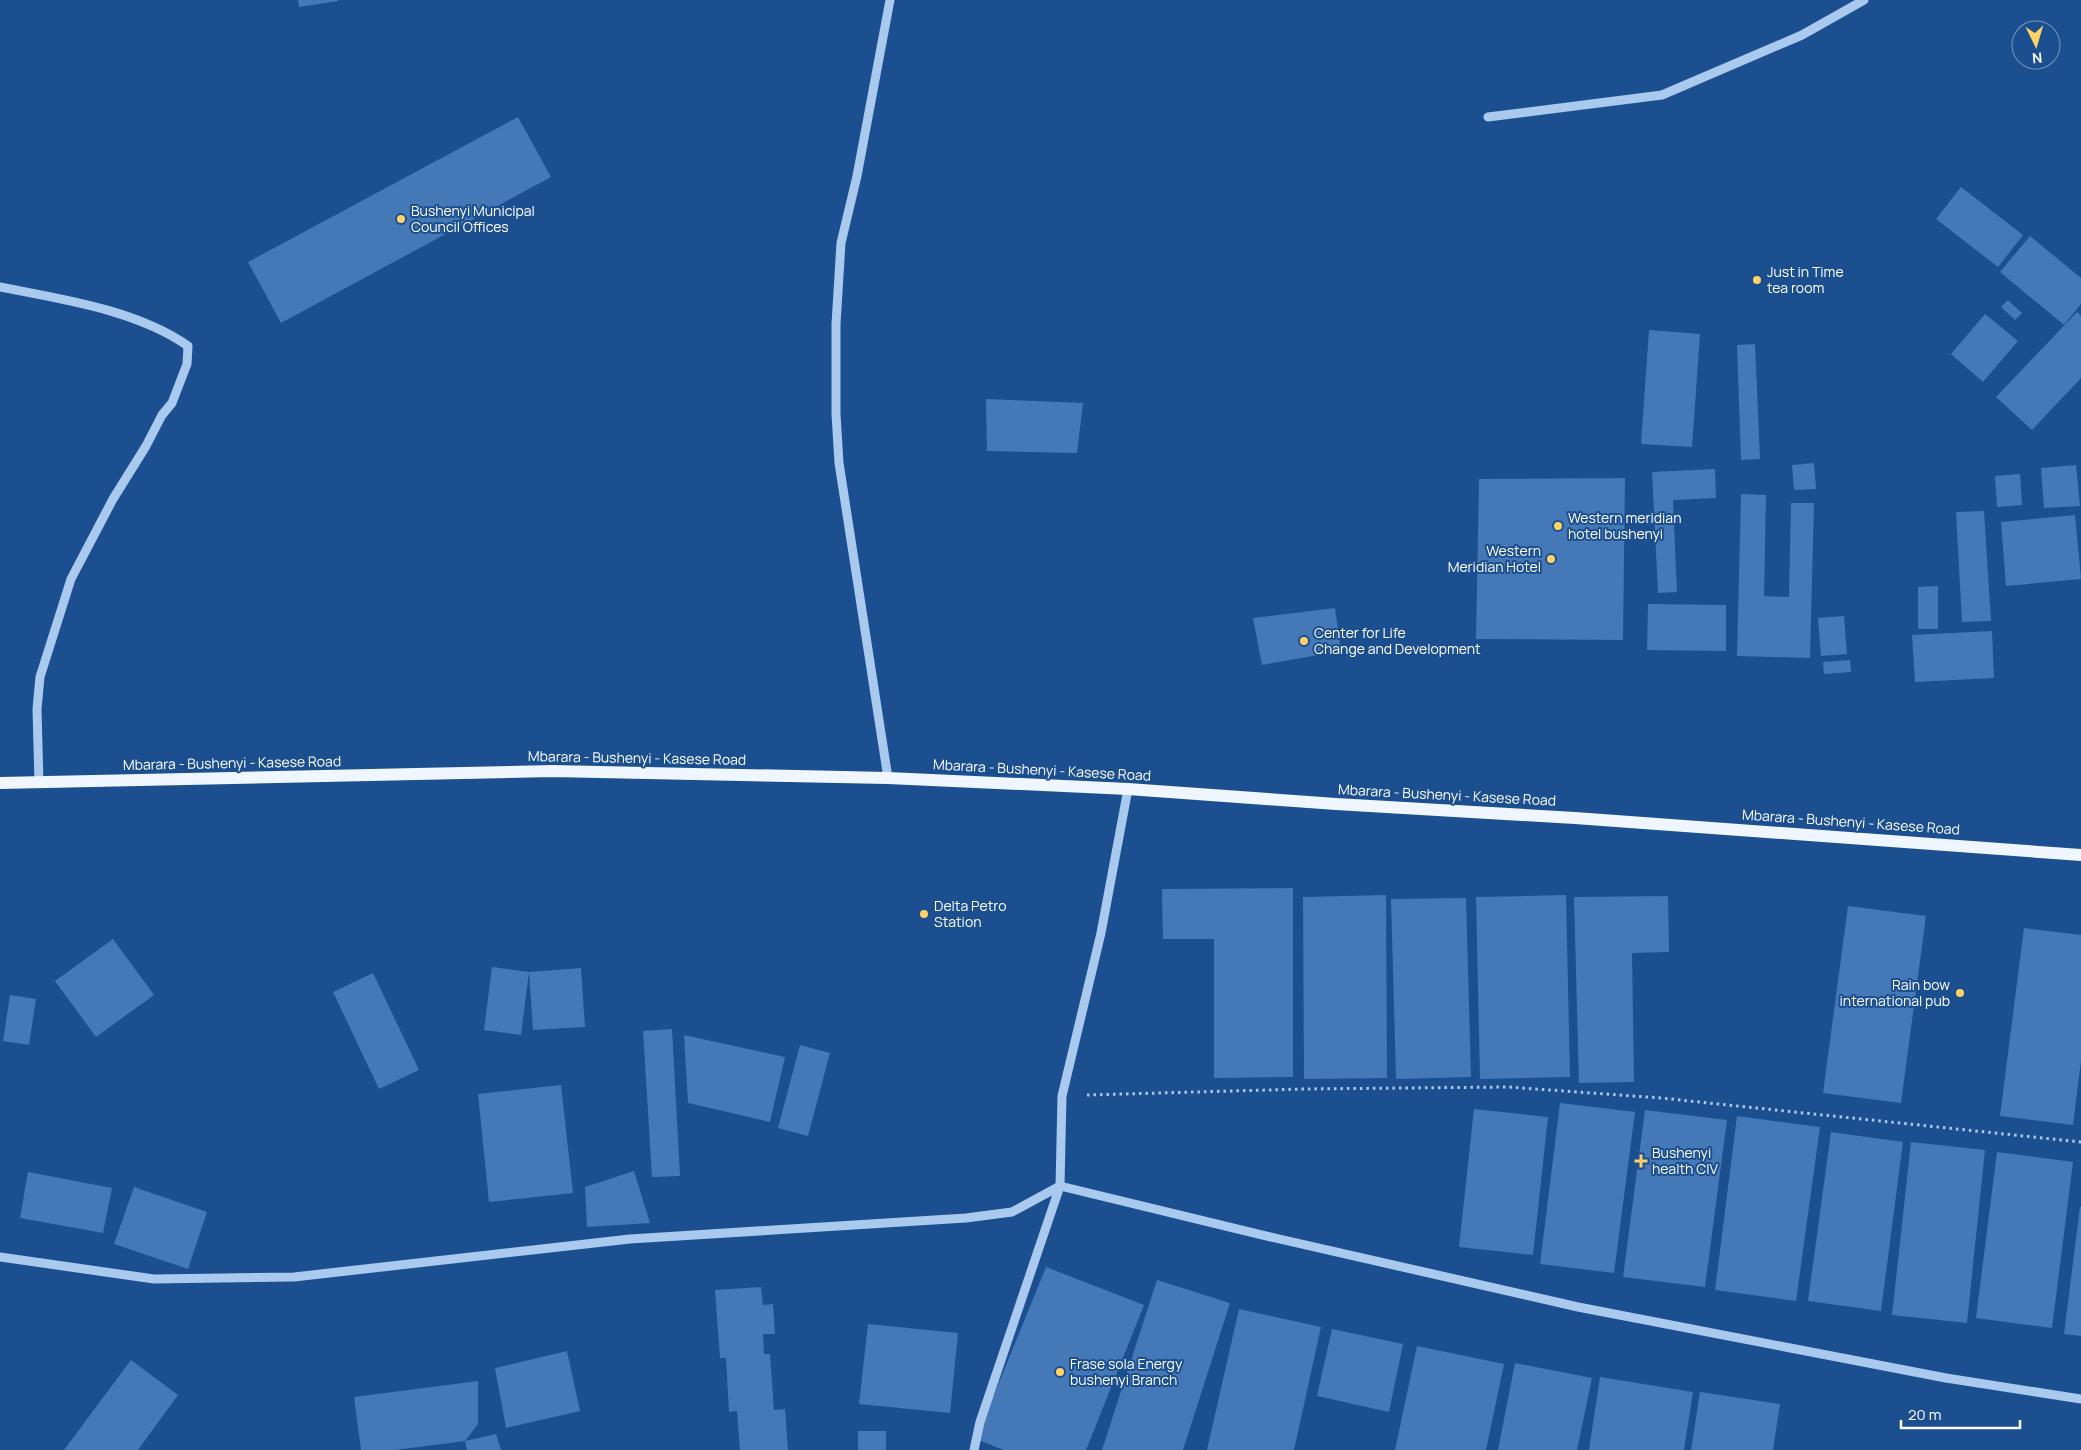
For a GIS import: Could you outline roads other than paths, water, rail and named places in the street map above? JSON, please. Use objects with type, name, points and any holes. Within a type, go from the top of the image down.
[{"type":"main road","name":"Mbarara - Bushenyi - Kasese Road","points":[[0,783],[552,771],[888,778],[1128,789],[1336,804],[1652,823],[2081,856]]},
{"type":"street","points":[[888,778],[840,463],[836,414],[836,324],[841,243],[857,176],[890,0]]},
{"type":"street","points":[[1488,117],[1662,95],[1802,35],[1864,0]]},
{"type":"street","points":[[0,287],[58,298],[137,319],[172,335],[188,346],[188,364],[172,403],[162,415],[146,446],[113,499],[71,579],[40,678],[37,709],[39,783]]},
{"type":"street","points":[[974,1450],[980,1422],[1060,1186],[1062,1096],[1100,934],[1128,789]]},
{"type":"street","points":[[0,1257],[154,1279],[294,1277],[630,1239],[966,1218],[1012,1212],[1060,1186],[1275,1238],[1578,1307],[1946,1378],[2081,1399]]},
{"type":"place","name":"Bushenyi Municipal Council Offices","points":[[401,219]]},
{"type":"place","name":"Just in Time tea room","points":[[1757,280]]},
{"type":"place","name":"Western meridian hotel bushenyi","points":[[1558,526]]},
{"type":"place","name":"Western Meridian Hotel","points":[[1551,559]]},
{"type":"place","name":"Center for Life Change and Development","points":[[1304,641]]},
{"type":"place","name":"Delta Petro Station","points":[[924,914]]},
{"type":"place","name":"Rain bow international pub","points":[[1960,993]]},
{"type":"place","name":"Bushenyi health CIV","points":[[1641,1161]]},
{"type":"place","name":"Frase sola Energy bushenyi Branch","points":[[1060,1372]]}]
